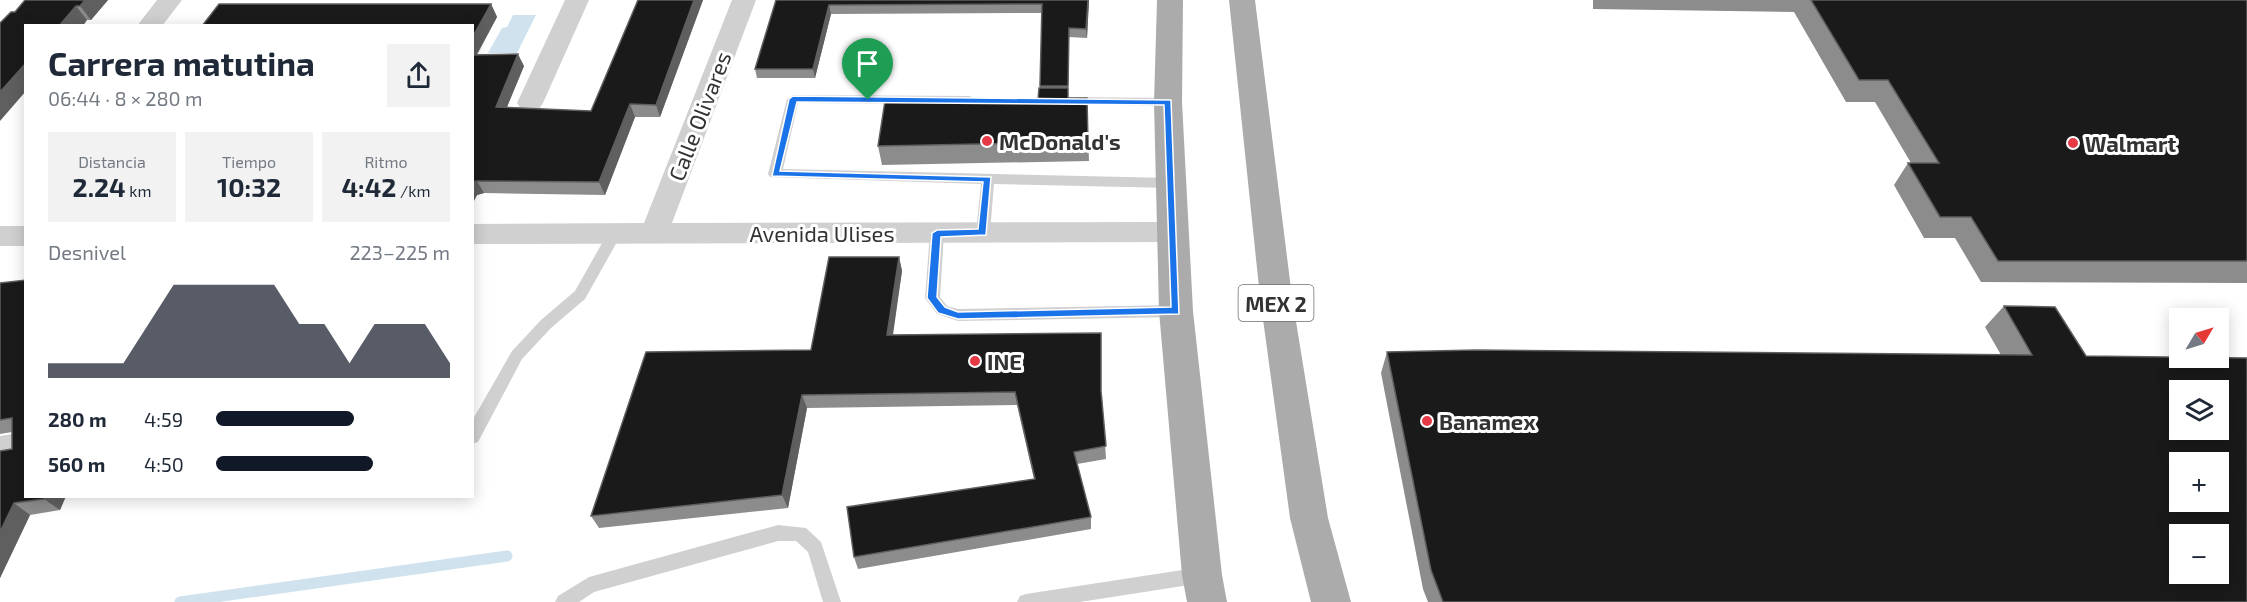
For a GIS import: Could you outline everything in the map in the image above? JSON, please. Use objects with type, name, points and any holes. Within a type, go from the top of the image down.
[{"type":"main road","points":[[1170,0],[1168,102],[1176,311],[1205,589]]},
{"type":"main road","name":"MEX 2","points":[[1242,0],[1275,297],[1309,518],[1331,602]]},
{"type":"street","points":[[152,24],[170,0]]},
{"type":"street","points":[[530,103],[577,0]]},
{"type":"street","name":"Calle Olivares","points":[[654,233],[744,0]]},
{"type":"street","name":"Avenida Ulises","points":[[474,234],[1172,232]]},
{"type":"street","points":[[0,236],[24,236]]},
{"type":"street","points":[[0,450],[24,446]]},
{"type":"lane","points":[[981,100],[793,99],[775,174],[1170,183]]},
{"type":"lane","points":[[1051,101],[1168,102]]},
{"type":"lane","points":[[982,232],[988,179]]},
{"type":"lane","points":[[474,434],[517,355],[546,324],[580,295],[615,233]]},
{"type":"lane","points":[[937,233],[932,298],[942,310],[958,315],[1176,311]]},
{"type":"lane","points":[[564,602],[589,585],[778,533],[800,533],[815,549],[832,602]]},
{"type":"lane","points":[[1026,602],[1205,589]]},
{"type":"water","points":[[513,15],[536,15],[517,53],[488,53],[502,28],[507,27]]},
{"type":"building","points":[[25,0],[85,0],[80,6],[76,6],[61,24],[24,24],[24,65],[0,92],[0,23],[11,12],[15,12]]},
{"type":"building","points":[[638,0],[694,0],[656,105],[630,104],[599,182],[474,182],[474,55],[518,54],[496,107],[591,111]]},
{"type":"building","points":[[776,0],[1088,0],[1086,29],[1069,28],[1068,86],[1040,86],[1042,4],[829,5],[813,69],[755,69]]},
{"type":"building","name":"Walmart","points":[[1811,0],[2247,0],[2247,261],[1998,261],[1971,217],[1940,217],[1908,163],[1939,163],[1888,80],[1859,80]]},
{"type":"building","points":[[219,4],[491,4],[474,34],[474,24],[204,24]]},
{"type":"building","points":[[1039,88],[1068,88],[1068,98],[1087,98],[1088,142],[878,146],[885,101],[1038,99]]},
{"type":"building","points":[[829,257],[899,257],[887,335],[1101,333],[1101,391],[1106,446],[1074,452],[1091,517],[854,557],[847,507],[1035,479],[1015,392],[802,395],[782,495],[591,516],[646,352],[811,350]]},
{"type":"building","points":[[24,280],[24,498],[44,498],[14,503],[0,532],[0,451],[12,449],[12,418],[0,420],[0,283]]},
{"type":"building","points":[[2004,306],[2055,307],[2086,356],[2169,357],[2169,368],[2229,368],[2229,358],[2247,358],[2247,602],[1443,602],[1431,570],[1387,352],[1476,350],[2032,355]]},
{"type":"waterway","points":[[180,602],[507,556]]},
{"type":"place","name":"McDonald's","points":[[987,141]]},
{"type":"place","name":"Walmart","points":[[2073,143]]},
{"type":"place","name":"INE","points":[[975,361]]},
{"type":"place","name":"Banamex","points":[[1427,421]]},
{"type":"route","points":[[793,99],[868,100],[1168,102],[1176,311],[958,315],[942,310],[932,298],[937,233],[982,232],[988,179],[775,174],[793,99]]}]
